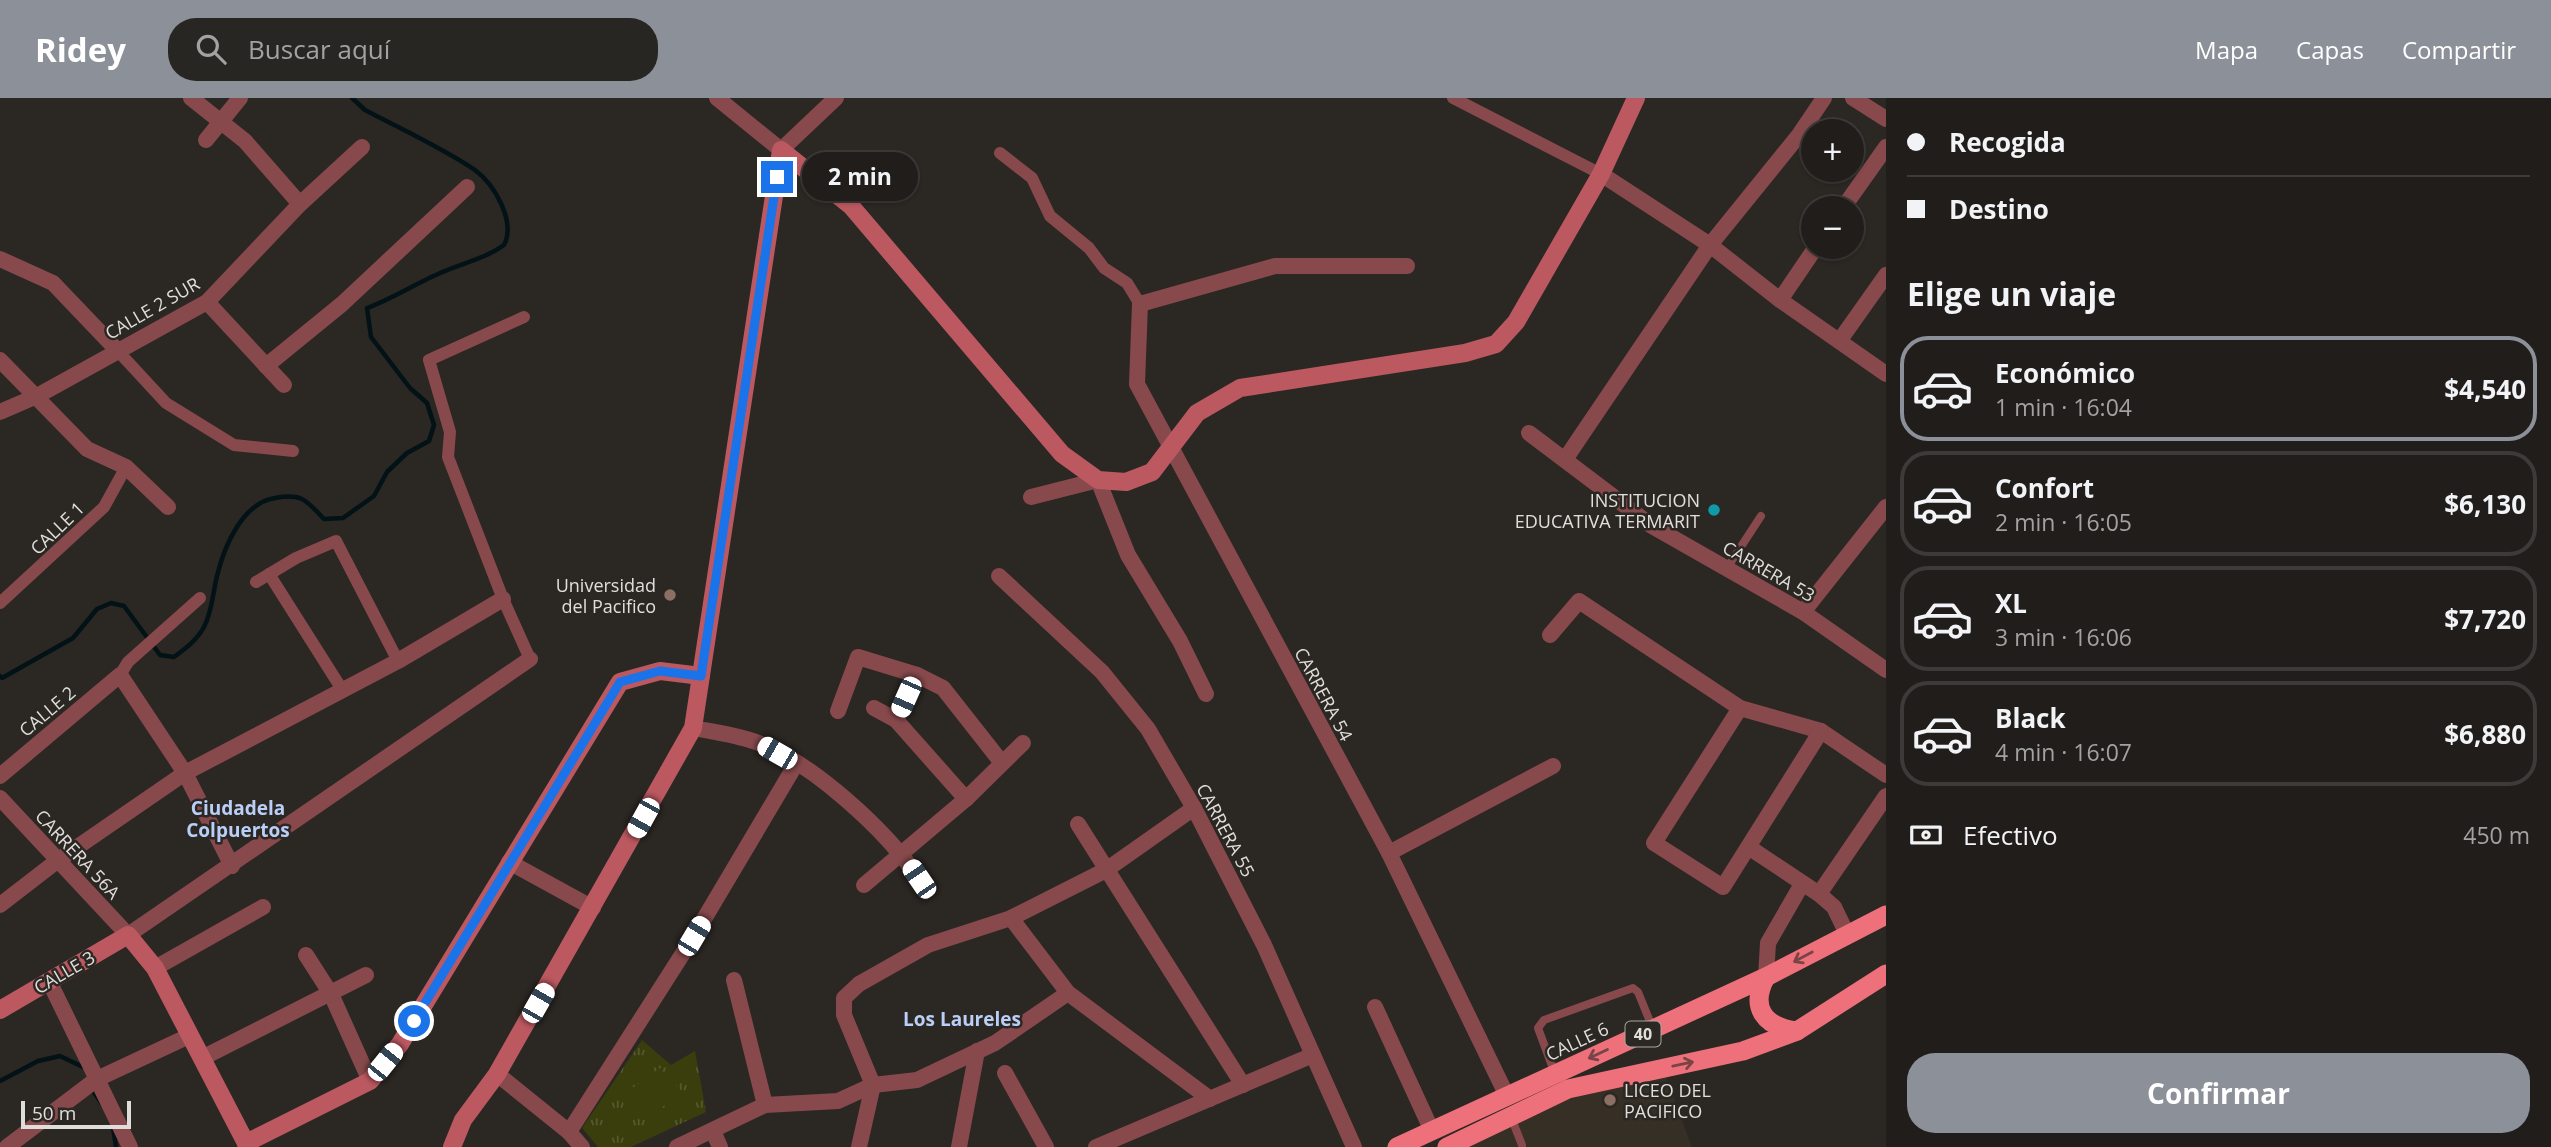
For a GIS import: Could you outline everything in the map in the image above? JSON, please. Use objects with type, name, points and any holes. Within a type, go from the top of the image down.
[{"type":"highway","name":"CALLE 6","points":[[1397,1147],[1766,977],[1886,915]]},
{"type":"highway","name":"40","points":[[1447,1147],[1568,1089],[1743,1051],[1797,1031],[1886,974]]},
{"type":"highway","points":[[1766,977],[1758,994],[1761,1011],[1775,1025],[1797,1031]]},
{"type":"main road","points":[[781,150],[851,206],[1062,454],[1098,480],[1126,482],[1152,472],[1197,413],[1240,387],[1465,353],[1496,344],[1516,322],[1601,174],[1636,98]]},
{"type":"main road","points":[[450,1146],[463,1119],[497,1074],[693,728],[781,150]]},
{"type":"main road","points":[[128,935],[155,968],[247,1145],[370,1081],[400,1044],[620,682],[660,671],[701,676]]},
{"type":"main road","name":"CALLE 3","points":[[0,1010],[128,935]]},
{"type":"street","points":[[191,98],[245,141],[300,204]]},
{"type":"street","points":[[206,140],[240,98]]},
{"type":"street","points":[[717,98],[781,150],[836,98]]},
{"type":"street","points":[[1453,98],[1601,174],[1710,245],[1780,300],[1886,374]]},
{"type":"street","points":[[1566,458],[1710,245],[1799,135],[1824,98]]},
{"type":"street","points":[[1853,98],[1886,119]]},
{"type":"street","points":[[1851,196],[1886,146]]},
{"type":"street","name":"CALLE 2 SUR","points":[[0,412],[37,396],[207,302],[300,204],[362,147]]},
{"type":"street","points":[[1000,153],[1032,178],[1050,216],[1089,248],[1104,268],[1127,283],[1140,304],[1275,266],[1406,266]]},
{"type":"street","points":[[266,366],[342,304],[467,187]]},
{"type":"street","points":[[0,258],[53,283],[166,402],[234,445],[293,451]]},
{"type":"street","points":[[1780,300],[1808,259]]},
{"type":"street","points":[[1840,340],[1886,275]]},
{"type":"street","points":[[207,302],[284,385]]},
{"type":"street","name":"CARRERA 54","points":[[1140,304],[1137,384],[1389,853],[1507,1097]]},
{"type":"street","points":[[128,935],[530,659],[503,599],[448,457],[450,432],[429,360],[524,317]]},
{"type":"street","points":[[0,360],[87,449],[126,467],[169,507]]},
{"type":"street","name":"CARRERA 53","points":[[1529,432],[1652,526],[1803,612],[1886,670]]},
{"type":"street","name":"CALLE 1","points":[[0,603],[104,507],[126,467]]},
{"type":"street","points":[[1031,497],[1098,480],[1128,555],[1180,641],[1206,694]]},
{"type":"street","points":[[1803,612],[1886,507]]},
{"type":"street","points":[[256,582],[336,541],[398,661]]},
{"type":"street","points":[[269,573],[342,691]]},
{"type":"street","name":"CARRERA 55","points":[[999,576],[1102,672],[1147,729],[1194,808],[1264,945],[1354,1147]]},
{"type":"street","points":[[200,598],[158,638],[139,652],[120,675],[185,773],[232,866]]},
{"type":"street","points":[[0,905],[185,773],[398,661],[503,599]]},
{"type":"street","points":[[1550,635],[1579,601],[1740,708],[1821,730],[1886,775]]},
{"type":"street","points":[[838,711],[858,657],[917,675],[943,688],[1002,763]]},
{"type":"street","name":"CALLE 2","points":[[0,776],[120,675]]},
{"type":"street","points":[[896,720],[917,675]]},
{"type":"street","points":[[874,708],[896,720],[966,799]]},
{"type":"street","points":[[1740,708],[1654,843],[1723,887],[1750,848],[1821,730]]},
{"type":"street","points":[[693,728],[757,742],[796,764],[878,827],[902,853],[919,879]]},
{"type":"street","points":[[864,885],[966,799],[1023,743]]},
{"type":"street","points":[[569,1132],[694,936],[796,764]]},
{"type":"street","points":[[1389,853],[1553,766]]},
{"type":"street","points":[[1819,894],[1886,796]]},
{"type":"street","name":"CARRERA 56A","points":[[0,798],[128,935]]},
{"type":"street","points":[[859,1147],[873,1085],[844,1015],[844,998],[859,984],[928,945],[1011,918],[1106,870],[1194,808]]},
{"type":"street","points":[[1078,824],[1243,1085]]},
{"type":"street","points":[[1750,848],[1834,907],[1847,934]]},
{"type":"street","points":[[509,862],[593,908]]},
{"type":"street","points":[[1766,977],[1768,943],[1802,884]]},
{"type":"street","points":[[155,968],[263,907]]},
{"type":"street","points":[[1011,918],[1068,993],[1210,1099]]},
{"type":"street","points":[[306,955],[331,994],[370,1081]]},
{"type":"street","points":[[202,1058],[366,975]]},
{"type":"street","points":[[734,980],[765,1105]]},
{"type":"street","points":[[49,981],[130,1147]]},
{"type":"street","points":[[677,1147],[765,1105],[838,1101],[873,1085],[917,1080],[995,1043],[1068,993]]},
{"type":"street","points":[[1375,1007],[1432,1131]]},
{"type":"street","points":[[7,1147],[97,1079],[189,1036]]},
{"type":"street","points":[[959,1147],[977,1051]]},
{"type":"street","points":[[1096,1147],[1313,1055]]},
{"type":"street","points":[[1004,1073],[1046,1147]]},
{"type":"street","points":[[497,1074],[569,1132],[582,1147]]},
{"type":"street","points":[[713,1131],[720,1147]]},
{"type":"lane","points":[[1727,568],[1761,516]]},
{"type":"lane","points":[[1555,1074],[1538,1028],[1544,1020],[1633,988],[1653,1029]]},
{"type":"lane","points":[[1510,1117],[1522,1144]]},
{"type":"shaded area","name":"LICEO DEL PACIFICO","points":[[1663,1069],[1692,1147],[1447,1147],[1568,1089]]},
{"type":"green space","points":[[642,1040],[671,1065],[695,1051],[706,1112],[631,1147],[598,1147],[582,1128]]},
{"type":"green space","points":[[660,1068],[684,1094],[640,1120],[619,1098]]},
{"type":"waterway","points":[[0,676],[2,678],[73,638],[97,609],[111,603],[124,606],[160,655],[174,657],[194,640],[204,627],[224,552],[236,528],[253,508],[275,498],[298,497],[324,519],[343,518],[374,496],[387,472],[407,453],[429,441],[434,425],[427,403],[410,388],[371,337],[367,308],[504,245],[507,236],[505,215],[496,194],[475,170],[365,110],[352,98]]},
{"type":"waterway","points":[[0,1081],[38,1061],[60,1056],[83,1067]]},
{"type":"waterway","points":[[91,1088],[102,1104]]},
{"type":"waterway","points":[[113,1127],[116,1147]]},
{"type":"place","name":"INSTITUCION EDUCATIVA TERMARIT","points":[[1714,510]]},
{"type":"place","name":"Universidad del Pacifico","points":[[670,595]]},
{"type":"place","name":"LICEO DEL PACIFICO","points":[[1610,1100]]},
{"type":"district","name":"Ciudadela Colpuertos","points":[[238,819]]},
{"type":"district","name":"Los Laureles","points":[[962,1019]]},
{"type":"route","points":[[414,1021],[620,682],[660,671],[701,676],[777,177]]}]
